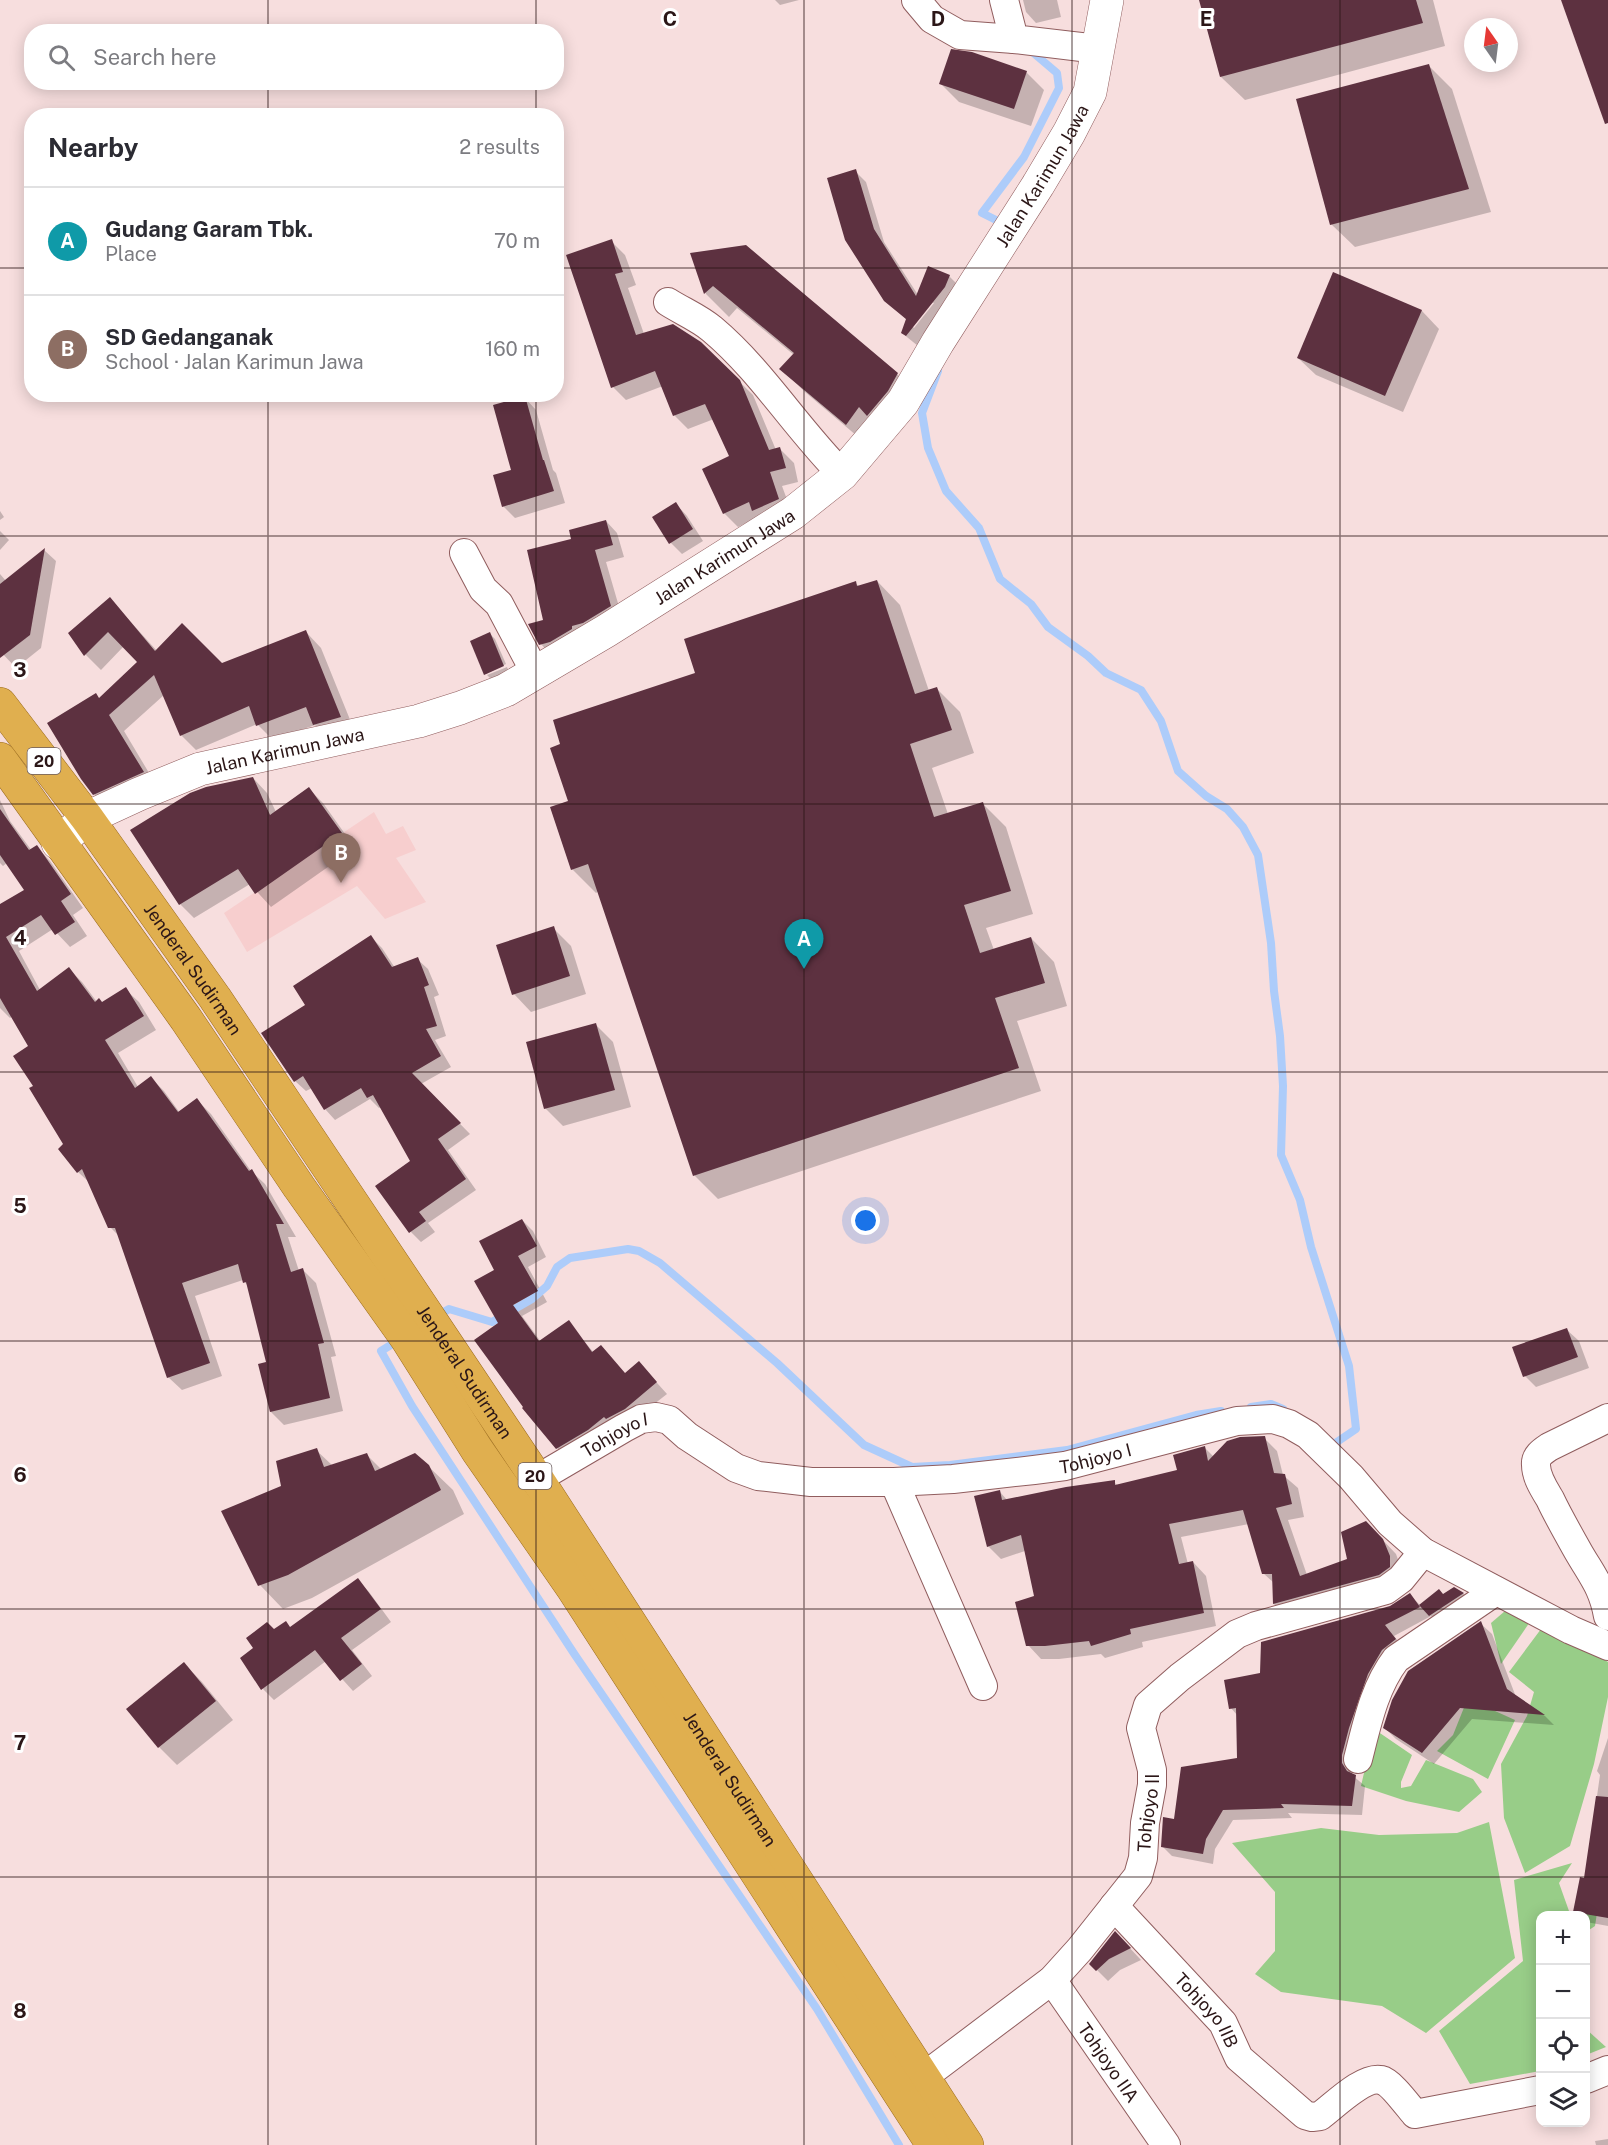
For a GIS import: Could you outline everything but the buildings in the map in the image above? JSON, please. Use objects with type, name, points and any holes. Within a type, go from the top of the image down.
[{"type":"highway","name":"Jenderal Sudirman","points":[[0,704],[87,818],[215,998],[537,1479],[787,1893],[933,2145]]},
{"type":"highway","name":"Jenderal Sudirman","points":[[0,759],[186,1019],[299,1187],[407,1339],[477,1450],[572,1587],[787,1893],[922,2078],[967,2145]]},
{"type":"highway","points":[[477,1450],[505,1432]]},
{"type":"street","points":[[916,0],[932,19],[960,35],[1098,49]]},
{"type":"street","points":[[1004,0],[1014,39]]},
{"type":"street","name":"Jalan Karimun Jawa","points":[[58,843],[87,818],[200,769],[419,721],[506,690],[606,632],[784,519],[842,474],[903,402],[1069,133],[1090,92],[1107,0]]},
{"type":"street","points":[[668,302],[711,328],[762,380],[828,461],[842,474]]},
{"type":"street","points":[[464,553],[483,589],[499,604],[536,672]]},
{"type":"street","name":"Tohjoyo I","points":[[537,1479],[640,1419],[656,1417],[669,1420],[687,1436],[736,1467],[758,1476],[812,1482],[894,1482],[998,1475],[1065,1466],[1237,1421],[1273,1419],[1289,1424],[1308,1435],[1351,1477],[1390,1523],[1423,1552],[1571,1630],[1608,1646]]},
{"type":"street","points":[[1608,1418],[1542,1452],[1536,1459],[1538,1477],[1566,1530],[1597,1580],[1608,1616]]},
{"type":"street","points":[[894,1482],[983,1686]]},
{"type":"street","name":"Tohjoyo II","points":[[922,2078],[1052,1980],[1138,1876],[1143,1858],[1145,1823],[1152,1785],[1152,1770],[1141,1728],[1148,1705],[1180,1677],[1237,1634],[1256,1626],[1386,1590],[1401,1579],[1423,1552]]},
{"type":"street","points":[[1358,1759],[1374,1700],[1388,1670],[1396,1659],[1496,1591]]},
{"type":"street","name":"Tohjoyo IIB","points":[[1114,1906],[1223,2023],[1239,2058],[1305,2115],[1320,2116],[1361,2084],[1381,2080],[1388,2084],[1415,2114],[1536,2091]]},
{"type":"street","name":"Tohjoyo IIA","points":[[1052,1980],[1166,2145]]},
{"type":"street","points":[[1590,2077],[1608,2070]]},
{"type":"shaded area","points":[[374,812],[386,834],[403,826],[416,850],[396,858],[426,902],[385,919],[357,886],[247,952],[224,913]]},
{"type":"green space","points":[[1512,1605],[1532,1619],[1501,1664],[1491,1623]]},
{"type":"green space","points":[[1544,1625],[1608,1662],[1608,1697],[1594,1764],[1570,1846],[1525,1873],[1504,1818],[1501,1764],[1527,1716],[1534,1692],[1509,1672]]},
{"type":"green space","points":[[1473,1701],[1515,1720],[1488,1779],[1437,1751],[1453,1735],[1465,1705]]},
{"type":"green space","points":[[1374,1729],[1412,1755],[1401,1782],[1401,1788],[1411,1786],[1426,1760],[1473,1779],[1482,1792],[1459,1812],[1406,1801],[1361,1786]]},
{"type":"green space","points":[[1489,1822],[1515,1958],[1426,2033],[1382,2006],[1281,1992],[1255,1974],[1275,1951],[1275,1892],[1232,1843],[1321,1828],[1379,1835],[1457,1833]]},
{"type":"green space","points":[[1572,1863],[1559,1883],[1569,1911],[1536,1911],[1536,2072],[1470,2084],[1439,2031],[1523,1961],[1514,1880]]},
{"type":"green space","points":[[1590,1912],[1597,1913],[1595,1926],[1590,1929]]},
{"type":"green space","points":[[1590,2033],[1606,2047],[1590,2053]]},
{"type":"waterway","points":[[1004,224],[982,213],[1024,157],[1059,88],[1057,73],[1030,50]]},
{"type":"waterway","points":[[938,371],[922,413],[928,448],[946,491],[979,528],[1000,579],[1031,604],[1048,627],[1088,656],[1106,673],[1141,690],[1161,721],[1178,771],[1206,796],[1227,809],[1243,827],[1258,855],[1271,943],[1280,1036],[1283,1086],[1281,1155],[1300,1200],[1311,1247],[1349,1366],[1356,1429],[1334,1444],[1327,1439]]},
{"type":"waterway","points":[[437,1316],[449,1309],[492,1322],[532,1299],[547,1286],[557,1267],[570,1258],[628,1249],[639,1251],[660,1263],[777,1363],[864,1445],[912,1467],[950,1465],[1067,1450],[1196,1415],[1221,1411]]},
{"type":"waterway","points":[[399,1340],[381,1351],[412,1406],[575,1655],[817,2009],[899,2145]]},
{"type":"waterway","points":[[1251,1407],[1271,1404],[1283,1409]]},
{"type":"place","name":"SD Gedanganak","points":[[341,883]]},
{"type":"place","name":"Gudang Garam Tbk.","points":[[804,969]]}]
